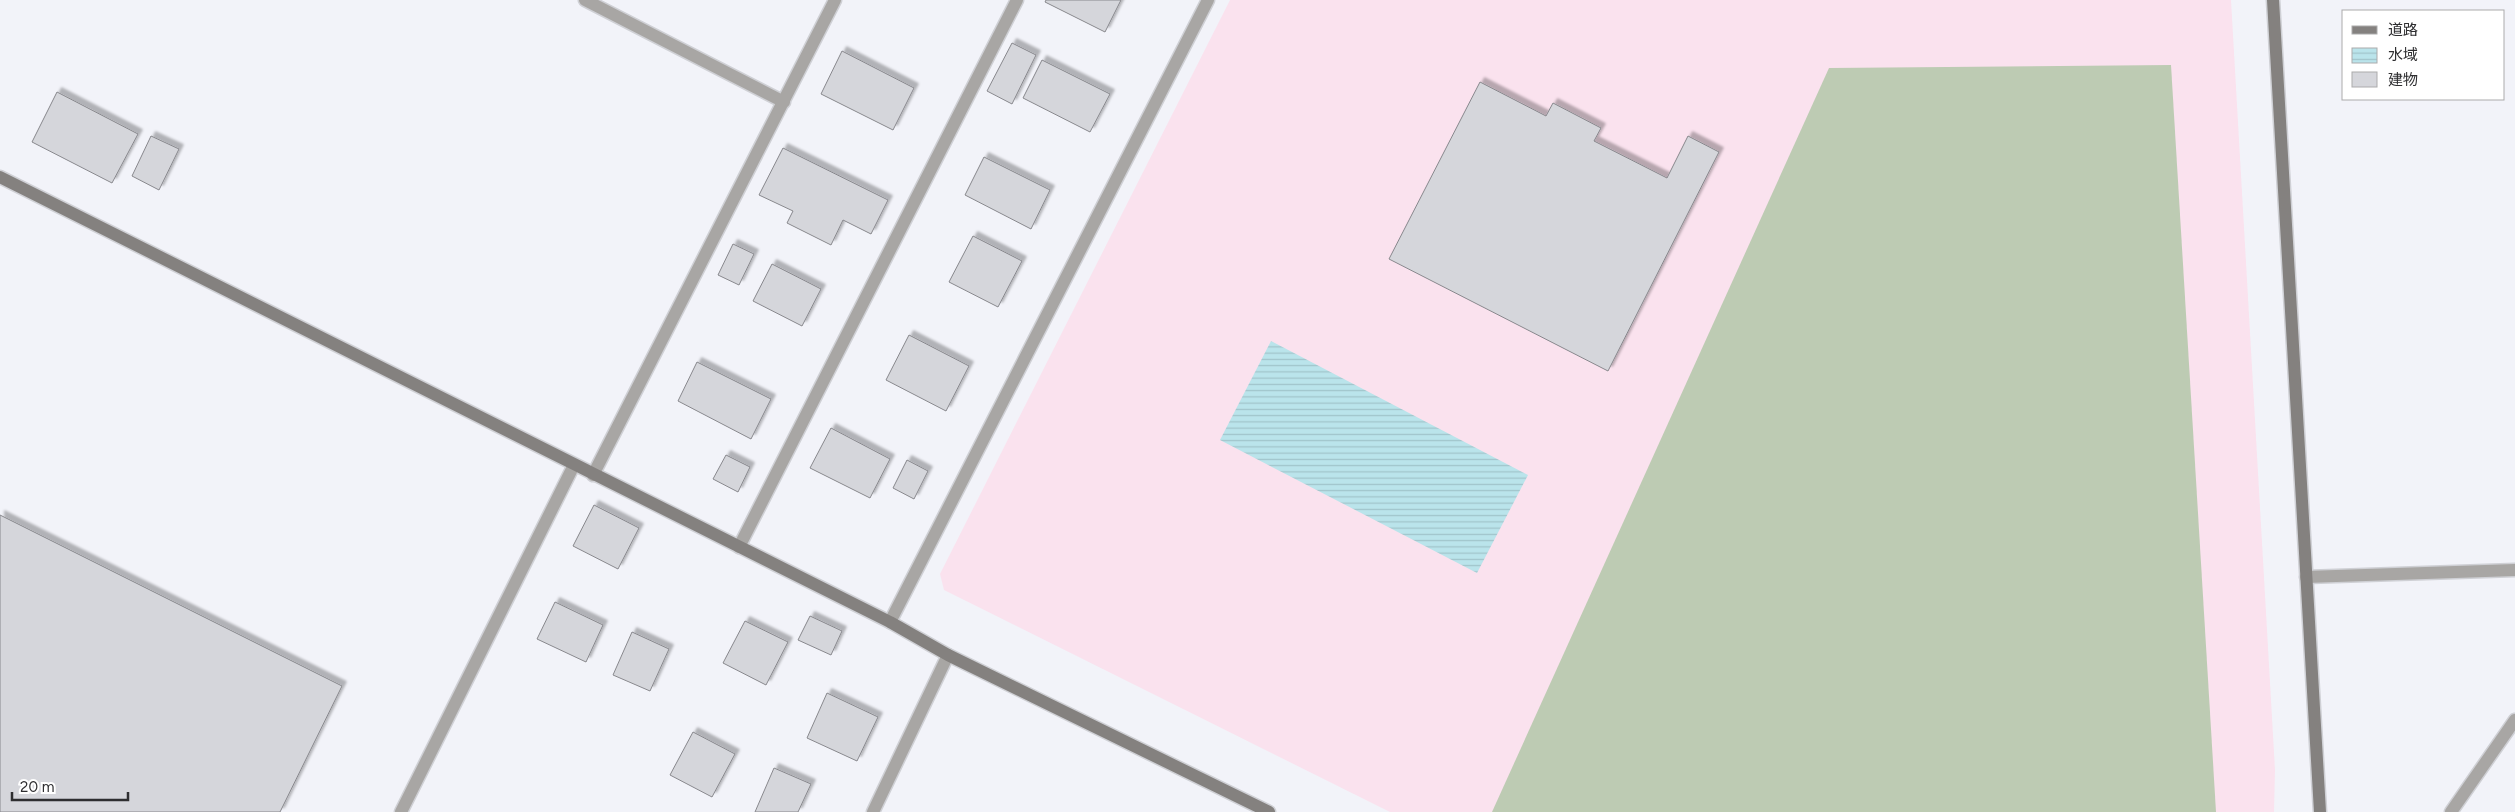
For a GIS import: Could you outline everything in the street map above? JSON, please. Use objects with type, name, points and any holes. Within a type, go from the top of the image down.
[{"type":"street","points":[[585,0],[784,102]]},
{"type":"street","points":[[594,475],[835,0]]},
{"type":"street","points":[[739,547],[1016,0]]},
{"type":"street","points":[[890,622],[1208,0]]},
{"type":"street","points":[[2272,0],[2320,812]]},
{"type":"street","points":[[0,177],[890,622],[948,655],[1269,812]]},
{"type":"street","points":[[401,812],[574,465]]},
{"type":"street","points":[[2306,577],[2515,570]]},
{"type":"street","points":[[873,812],[948,655]]},
{"type":"street","points":[[2450,812],[2515,720]]},
{"type":"shaded area","points":[[1230,0],[2231,0],[2275,770],[2274,812],[1390,812],[944,590],[940,574]]},
{"type":"green space","points":[[2171,65],[2216,812],[1492,812],[1829,68]]},
{"type":"water","points":[[1271,341],[1528,475],[1477,573],[1220,440]]},
{"type":"building","points":[[1046,0],[1121,0],[1105,32],[1045,2]]},
{"type":"building","points":[[1012,43],[1036,55],[1012,104],[987,91]]},
{"type":"building","points":[[842,51],[914,88],[893,130],[821,94]]},
{"type":"building","points":[[1042,60],[1110,94],[1090,132],[1023,98]]},
{"type":"building","points":[[1480,82],[1546,116],[1553,103],[1601,128],[1594,141],[1667,178],[1688,136],[1719,152],[1608,371],[1389,259]]},
{"type":"building","points":[[57,92],[138,134],[112,183],[32,142]]},
{"type":"building","points":[[151,136],[179,149],[159,190],[132,176]]},
{"type":"building","points":[[783,148],[888,200],[871,234],[843,220],[831,245],[787,223],[793,211],[759,195]]},
{"type":"building","points":[[984,157],[1050,190],[1031,229],[965,195]]},
{"type":"building","points":[[973,236],[1022,261],[998,307],[949,282]]},
{"type":"building","points":[[733,244],[754,254],[739,285],[718,275]]},
{"type":"building","points":[[772,264],[821,289],[802,326],[753,301]]},
{"type":"building","points":[[909,335],[969,366],[946,411],[886,380]]},
{"type":"building","points":[[697,362],[771,399],[751,439],[678,401]]},
{"type":"building","points":[[831,428],[890,459],[870,498],[810,468]]},
{"type":"building","points":[[726,455],[750,467],[738,492],[713,479]]},
{"type":"building","points":[[907,460],[928,471],[914,499],[893,488]]},
{"type":"building","points":[[594,505],[639,528],[618,569],[573,546]]},
{"type":"building","points":[[0,515],[342,686],[280,812],[0,812]]},
{"type":"building","points":[[555,602],[603,625],[586,662],[537,639]]},
{"type":"building","points":[[810,616],[842,631],[831,655],[798,640]]},
{"type":"building","points":[[745,621],[788,642],[766,685],[723,663]]},
{"type":"building","points":[[632,632],[669,649],[650,691],[613,675]]},
{"type":"building","points":[[827,693],[878,717],[857,761],[807,738]]},
{"type":"building","points":[[693,732],[735,754],[712,797],[670,775]]},
{"type":"building","points":[[774,768],[811,784],[798,812],[755,812]]}]
